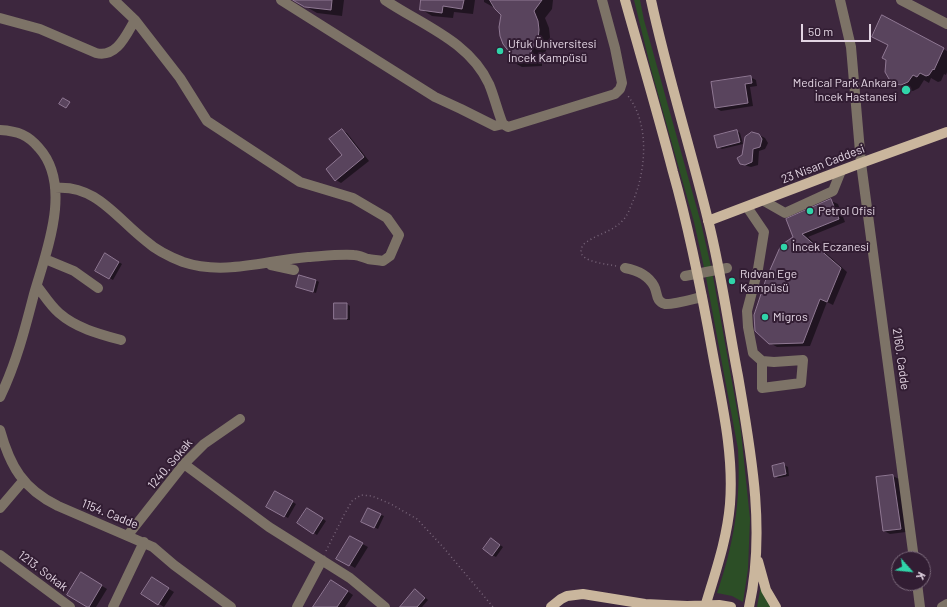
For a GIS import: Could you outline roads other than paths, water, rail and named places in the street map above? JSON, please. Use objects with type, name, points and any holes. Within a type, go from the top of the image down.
[{"type":"main road","points":[[625,0],[674,173],[694,255],[726,426],[731,478],[730,504],[726,531],[705,607]]},
{"type":"main road","points":[[650,0],[668,75],[722,269],[747,427],[756,509],[757,555],[749,607]]},
{"type":"main road","name":"23 Nisan Caddesi","points":[[708,221],[764,201],[861,162],[947,132]]},
{"type":"main road","points":[[757,555],[766,590],[776,607]]},
{"type":"main road","points":[[550,607],[561,599],[575,594],[583,594],[626,604],[647,606],[705,607],[719,605],[731,607]]},
{"type":"street","points":[[55,188],[66,187],[75,189],[105,203],[145,241],[181,261],[199,267],[230,268],[307,257],[355,254],[370,260],[383,261],[390,256],[399,235],[387,218],[353,198],[300,182],[207,121],[180,78],[135,20],[114,0]]},
{"type":"street","points":[[280,0],[435,98],[495,126],[503,124],[505,126],[510,126],[615,94],[620,89],[622,83],[615,48],[602,0]]},
{"type":"street","points":[[385,0],[446,36],[471,57],[489,84],[503,124]]},
{"type":"street","name":"2160. Cadde","points":[[840,0],[851,47],[861,162],[913,551]]},
{"type":"street","points":[[901,0],[947,24]]},
{"type":"street","points":[[0,18],[40,29],[96,53],[104,54],[111,52],[118,47],[135,20]]},
{"type":"street","points":[[0,130],[11,131],[27,136],[35,144],[44,154],[51,166],[55,188],[54,213],[45,259],[17,355],[0,397]]},
{"type":"street","points":[[764,201],[785,213],[833,191],[841,170]]},
{"type":"street","points":[[747,207],[764,232],[758,269],[747,311],[748,327],[753,353],[762,361],[803,360],[801,383],[762,388],[762,361]]},
{"type":"street","points":[[45,259],[74,271],[98,288]]},
{"type":"street","points":[[259,263],[294,270]]},
{"type":"street","points":[[625,268],[636,271],[646,277],[655,287],[657,298],[662,303],[668,304],[702,297]]},
{"type":"street","points":[[686,276],[722,269]]},
{"type":"street","points":[[37,286],[58,312],[71,322],[92,331],[122,340]]},
{"type":"street","name":"1240. Sokak","points":[[128,536],[184,464],[204,444],[240,419]]},
{"type":"street","name":"1154. Cadde","points":[[0,430],[6,448],[23,481],[45,500],[153,547],[174,565],[231,607]]},
{"type":"street","points":[[184,464],[252,515],[304,550],[350,578],[385,607]]},
{"type":"street","points":[[0,508],[23,481]]},
{"type":"street","points":[[113,607],[144,542]]},
{"type":"street","name":"1213. Sokak","points":[[0,555],[70,607]]},
{"type":"street","points":[[298,607],[322,560]]},
{"type":"street","points":[[918,591],[920,607]]},
{"type":"street","points":[[942,607],[947,604]]},
{"type":"place","name":"Ufuk Üniversitesi İncek Kampüsü","points":[[500,51]]},
{"type":"place","name":"Medical Park Ankara İncek Hastanesi","points":[[906,90]]},
{"type":"place","name":"Petrol Ofisi","points":[[810,211]]},
{"type":"place","name":"İncek Eczanesi","points":[[784,247]]},
{"type":"place","name":"Rıdvan Ege Kampüsü","points":[[732,281]]},
{"type":"place","name":"Migros","points":[[765,317]]}]
